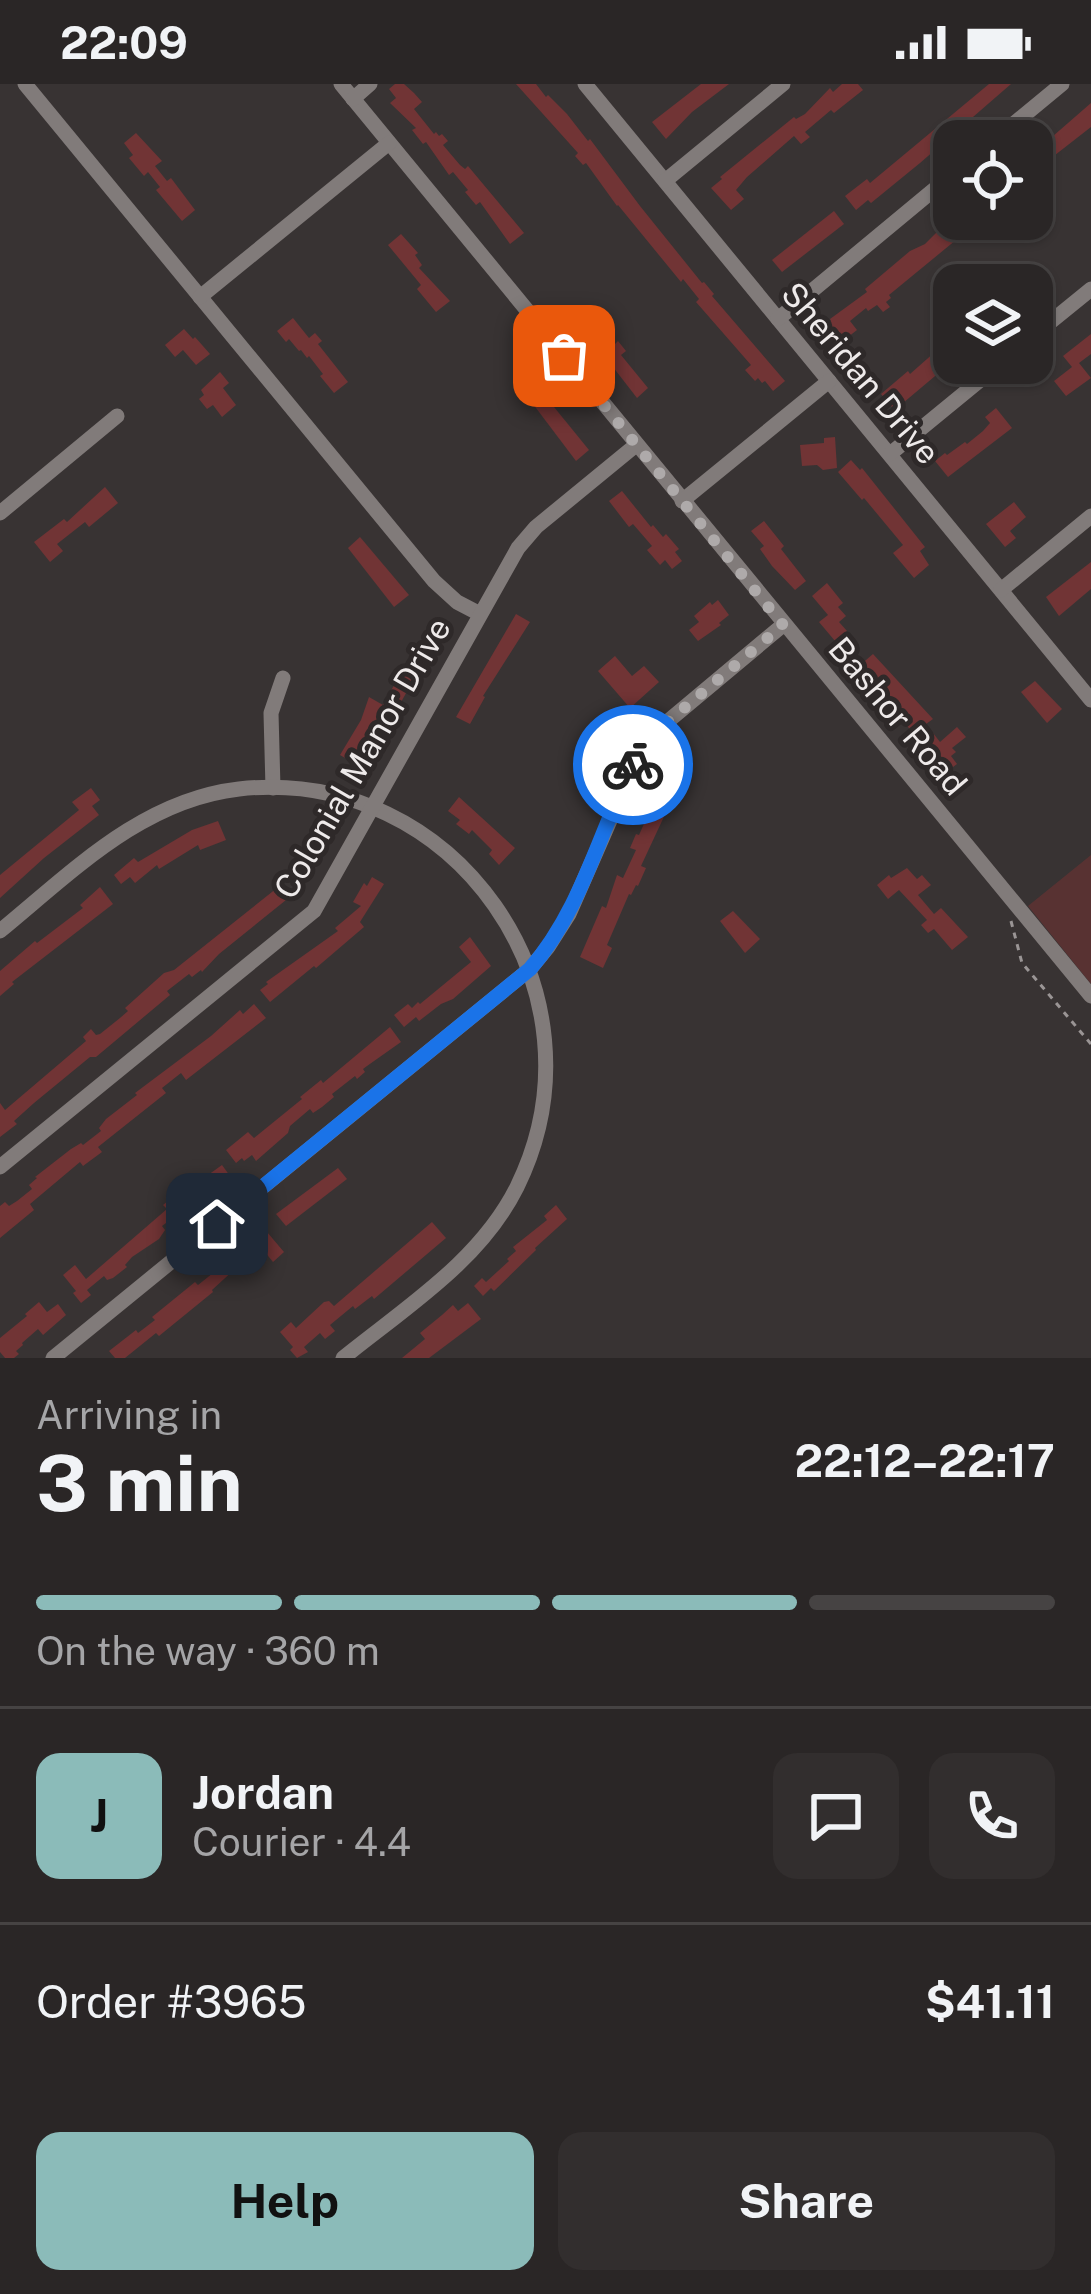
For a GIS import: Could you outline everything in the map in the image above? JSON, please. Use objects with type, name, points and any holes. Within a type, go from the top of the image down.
[{"type":"street","points":[[25,84],[434,581],[457,602],[481,614]]},
{"type":"street","name":"Bashor Road","points":[[340,84],[1091,996]]},
{"type":"street","points":[[352,99],[370,84]]},
{"type":"street","name":"Sheridan Drive","points":[[584,84],[1091,700]]},
{"type":"street","points":[[665,181],[783,84]]},
{"type":"street","points":[[1018,120],[1062,84]]},
{"type":"street","points":[[200,297],[389,142]]},
{"type":"street","points":[[778,319],[933,190]]},
{"type":"street","points":[[1053,321],[1091,289]]},
{"type":"street","points":[[682,501],[829,381]]},
{"type":"street","points":[[890,454],[975,384]]},
{"type":"street","points":[[0,512],[117,416]]},
{"type":"street","name":"Colonial Manor Drive","points":[[0,1167],[303,922],[323,898],[526,537],[636,445]]},
{"type":"street","points":[[1001,590],[1091,516]]},
{"type":"street","points":[[53,1358],[530,969],[569,914],[640,752],[667,722],[783,625]]},
{"type":"street","points":[[273,788],[272,713],[283,678]]},
{"type":"street","points":[[0,931],[106,844],[150,816],[238,789],[321,793],[372,808],[419,832],[468,874],[512,930],[530,969],[544,1029],[542,1113],[532,1152],[501,1214],[464,1259],[344,1358]]},
{"type":"path","points":[[1010,919],[1022,963],[1091,1044]]},
{"type":"shaded area","points":[[1091,855],[1091,984],[1028,906]]},
{"type":"building","points":[[404,84],[422,102],[414,109],[434,134],[442,134],[448,141],[443,145],[460,165],[468,166],[524,233],[510,244],[480,202],[476,205],[453,172],[449,175],[412,130],[416,128],[390,103],[396,98],[389,89]]},
{"type":"building","points":[[516,84],[536,84],[590,139],[785,381],[773,391],[745,370],[751,365],[696,302],[699,299],[683,279],[681,282]]},
{"type":"building","points":[[701,84],[729,84],[666,139],[652,122]]},
{"type":"building","points":[[842,84],[858,84],[863,90],[805,132],[810,137],[801,144],[794,136],[747,177],[736,190],[744,199],[731,210],[711,188],[720,177],[794,117],[805,114],[830,88],[833,92]]},
{"type":"building","points":[[989,84],[1011,84],[970,120],[946,120]]},
{"type":"building","points":[[1091,103],[1091,127],[1053,157],[1053,136]]},
{"type":"building","points":[[933,131],[933,152],[856,210],[845,196],[867,179],[870,183]]},
{"type":"building","points":[[136,133],[162,161],[155,166],[167,181],[171,178],[195,210],[182,221],[156,190],[160,187],[148,172],[144,176],[129,158],[133,155],[124,143]]},
{"type":"building","points":[[834,211],[844,224],[782,272],[772,260]]},
{"type":"building","points":[[401,234],[418,253],[419,268],[450,301],[436,312],[388,245]]},
{"type":"building","points":[[933,236],[933,240],[956,240],[889,295],[890,307],[883,312],[877,305],[866,308],[850,321],[857,330],[844,347],[826,325],[830,319],[910,251]]},
{"type":"building","points":[[293,318],[309,338],[315,333],[322,341],[318,344],[348,382],[334,393],[309,356],[277,331]]},
{"type":"building","points":[[184,329],[210,354],[196,365],[183,350],[175,357],[165,345]]},
{"type":"building","points":[[1091,334],[1091,354],[1079,363],[1091,378],[1066,396],[1054,381],[1072,367],[1063,356]]},
{"type":"building","points":[[610,340],[614,345],[618,341],[626,351],[621,355],[648,388],[637,398],[599,349]]},
{"type":"building","points":[[933,354],[933,378],[892,407],[881,394],[908,371],[910,374]]},
{"type":"building","points":[[220,372],[229,383],[223,388],[236,405],[222,417],[213,405],[207,409],[199,399],[204,395],[201,390]]},
{"type":"building","points":[[541,391],[589,450],[576,461],[530,400]]},
{"type":"building","points":[[996,408],[1012,428],[948,477],[935,461],[983,431],[990,423],[985,417]]},
{"type":"building","points":[[835,437],[837,468],[802,466],[800,445]]},
{"type":"building","points":[[851,460],[925,547],[920,551],[929,565],[914,578],[893,553],[903,545],[838,472]]},
{"type":"building","points":[[105,487],[118,503],[89,527],[85,522],[57,544],[63,551],[50,562],[34,542],[64,519],[67,522]]},
{"type":"building","points":[[622,491],[651,527],[663,537],[666,534],[679,549],[675,552],[682,561],[672,569],[665,560],[660,565],[647,550],[652,546],[609,501]]},
{"type":"building","points":[[1014,502],[1026,517],[1010,531],[1016,538],[1005,547],[986,524]]},
{"type":"building","points":[[764,521],[806,581],[795,590],[772,566],[751,531]]},
{"type":"building","points":[[360,537],[409,595],[394,607],[348,548]]},
{"type":"building","points":[[1091,562],[1091,589],[1059,616],[1046,597]]},
{"type":"building","points":[[827,583],[843,603],[838,607],[846,616],[839,622],[847,631],[835,641],[819,622],[828,615],[812,596]]},
{"type":"building","points":[[718,600],[729,615],[698,641],[689,630],[699,622],[694,616]]},
{"type":"building","points":[[516,614],[530,622],[470,724],[456,717]]},
{"type":"building","points":[[873,654],[933,719],[926,724],[940,742],[957,727],[966,737],[952,748],[957,764],[945,773],[859,666]]},
{"type":"building","points":[[615,656],[632,676],[644,666],[659,682],[630,708],[598,671]]},
{"type":"building","points":[[408,660],[421,667],[418,677],[390,722],[380,717],[368,738],[377,743],[370,754],[365,752],[357,765],[340,755],[369,697],[383,705]]},
{"type":"building","points":[[1035,681],[1062,709],[1047,723],[1021,692]]},
{"type":"building","points":[[667,771],[682,778],[641,866],[646,868],[638,886],[629,894],[607,945],[612,948],[603,968],[580,957],[617,875],[623,878],[636,850],[630,848]]},
{"type":"building","points":[[91,788],[100,800],[92,806],[99,815],[0,898],[0,875],[79,810],[72,802]]},
{"type":"building","points":[[459,797],[515,848],[499,865],[489,854],[492,850],[472,830],[469,834],[456,824],[460,820],[448,811]]},
{"type":"building","points":[[218,821],[226,840],[200,850],[198,845],[159,869],[157,865],[135,883],[130,877],[121,884],[114,875],[134,858],[138,862],[192,830]]},
{"type":"building","points":[[907,868],[931,885],[918,895],[934,914],[941,908],[968,937],[952,950],[934,929],[928,933],[921,925],[927,920],[899,890],[888,899],[877,885]]},
{"type":"building","points":[[372,877],[384,884],[360,922],[364,927],[270,1002],[260,990],[266,982],[338,931],[335,928],[361,906],[353,902]]},
{"type":"building","points":[[100,887],[113,904],[0,996],[0,971],[83,908],[80,905]]},
{"type":"building","points":[[277,888],[286,900],[202,972],[189,974],[167,991],[170,995],[34,1103],[0,1137],[0,1103],[5,1110],[86,1041],[83,1037],[91,1029],[100,1034],[164,973],[174,970]]},
{"type":"building","points":[[733,911],[760,939],[745,953],[720,921]]},
{"type":"building","points":[[470,937],[491,966],[453,999],[404,1027],[394,1015],[408,1004],[412,1008],[420,1004],[471,962],[459,947]]},
{"type":"building","points":[[254,1004],[266,1018],[186,1080],[181,1073],[162,1088],[166,1093],[98,1147],[102,1152],[83,1166],[80,1162],[30,1204],[34,1210],[0,1238],[0,1206],[17,1201],[32,1189],[29,1185],[35,1177],[101,1131],[106,1119],[135,1093]]},
{"type":"building","points":[[390,1027],[401,1042],[332,1094],[322,1107],[313,1113],[310,1109],[256,1161],[252,1155],[236,1163],[226,1150],[248,1132],[254,1138]]},
{"type":"building","points":[[222,1165],[230,1176],[224,1180],[227,1183],[190,1214],[186,1208],[162,1226],[165,1230],[159,1239],[132,1257],[113,1278],[104,1276],[87,1290],[91,1295],[81,1303],[63,1275],[75,1265],[86,1279],[167,1209],[163,1205],[178,1193],[187,1190],[190,1194]]},
{"type":"building","points":[[338,1168],[347,1179],[286,1226],[276,1214]]},
{"type":"building","points":[[556,1205],[567,1219],[494,1291],[491,1288],[483,1296],[474,1286],[482,1278],[486,1282],[509,1261],[516,1251],[513,1247],[547,1220],[544,1216]]},
{"type":"building","points":[[432,1222],[446,1238],[374,1299],[353,1306],[330,1325],[335,1331],[325,1339],[320,1333],[304,1347],[308,1352],[297,1358],[280,1332],[291,1322],[296,1328],[324,1302],[334,1306]]},
{"type":"building","points":[[258,1231],[262,1236],[267,1232],[284,1252],[273,1262],[260,1246],[159,1336],[156,1333],[125,1358],[115,1358],[109,1351],[155,1320],[152,1317],[213,1273],[210,1270]]},
{"type":"building","points":[[39,1302],[47,1312],[58,1304],[66,1315],[43,1335],[38,1329],[14,1358],[5,1358],[0,1338]]},
{"type":"building","points":[[468,1303],[481,1319],[429,1358],[402,1358],[425,1339],[420,1333],[453,1305],[458,1311]]},
{"type":"way so far","points":[[564,356],[783,625],[651,736],[633,765]]},
{"type":"route","points":[[217,1224],[530,969],[569,914],[633,765]]}]
